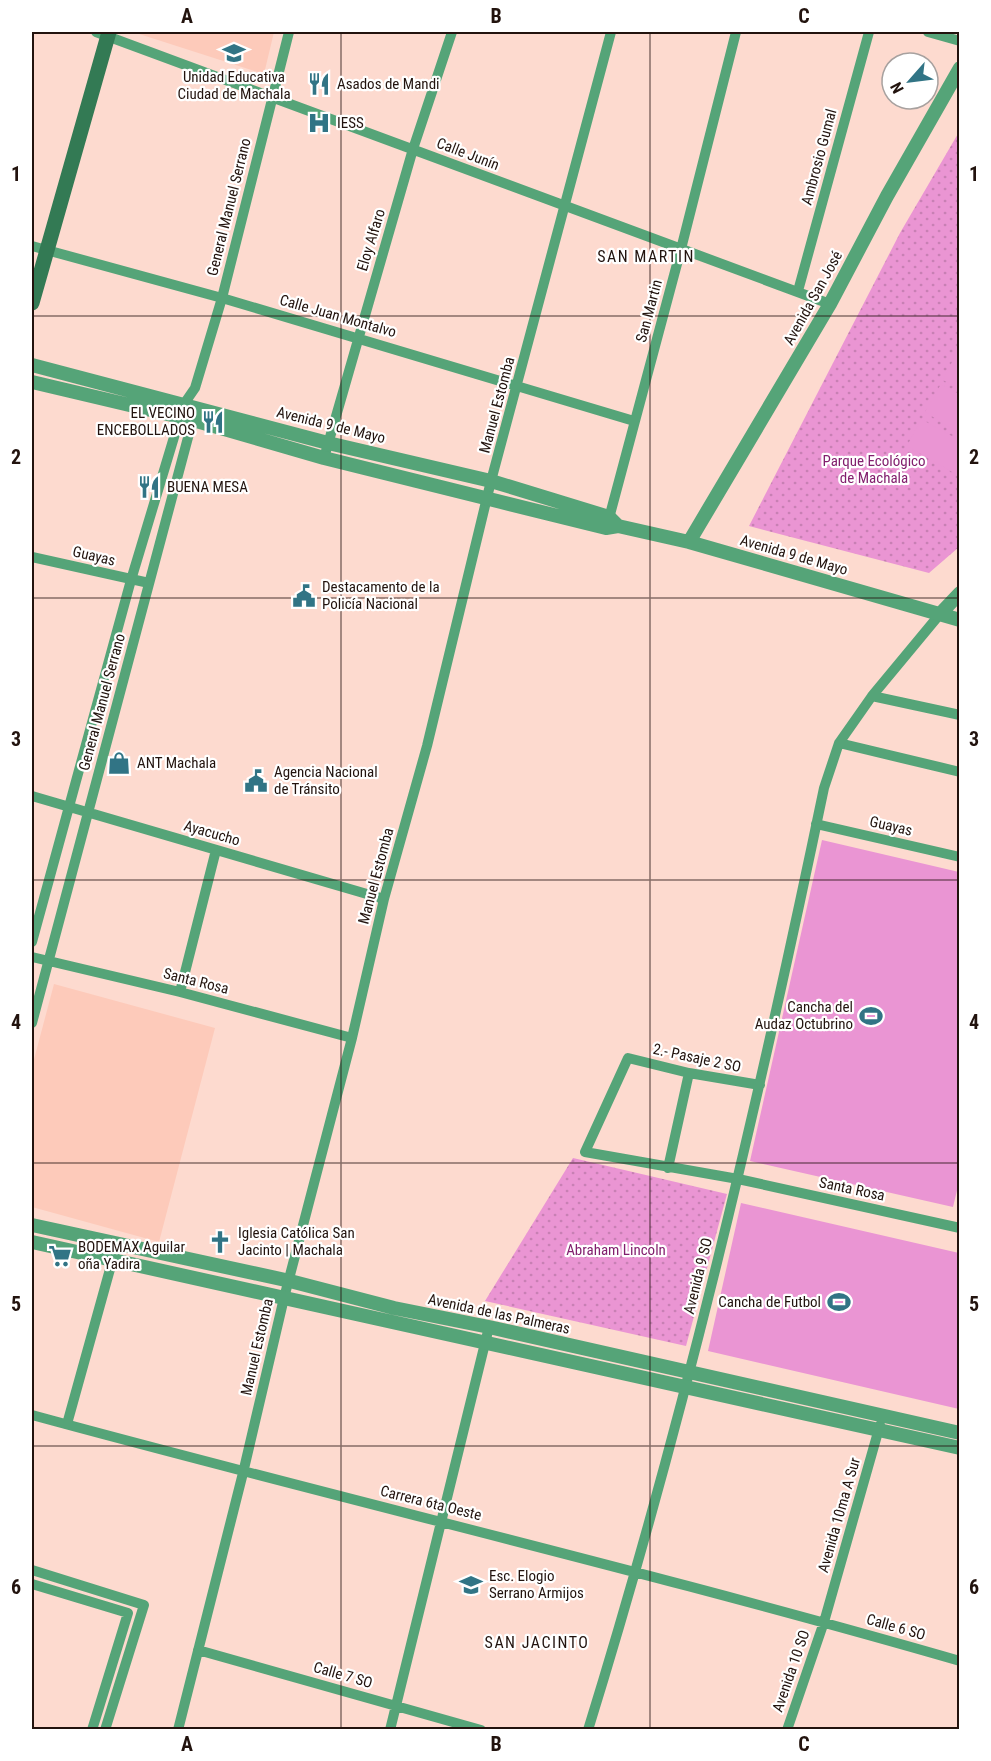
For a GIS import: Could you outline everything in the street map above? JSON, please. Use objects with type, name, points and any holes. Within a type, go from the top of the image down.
[{"type":"main road","points":[[32,303],[39,248],[104,33]]},
{"type":"street","name":"General Manuel Serrano","points":[[32,1023],[149,583],[195,388],[222,298],[289,32]]},
{"type":"street","name":"Eloy Alfaro","points":[[324,458],[413,149],[452,32]]},
{"type":"street","name":"Manuel Estomba","points":[[178,1730],[243,1473],[284,1298],[352,1038],[384,898],[427,746],[491,481],[566,208],[611,32]]},
{"type":"street","name":"San Martin","points":[[611,524],[634,421],[681,249],[736,32]]},
{"type":"street","name":"Ambrosio Gumal","points":[[798,291],[869,32]]},
{"type":"street","points":[[928,32],[960,41]]},
{"type":"street","name":"Calle Junín","points":[[104,33],[566,208],[830,304]]},
{"type":"street","name":"Avenida San José","points":[[689,542],[830,304],[887,196],[960,68]]},
{"type":"street","name":"Calle Juan Montalvo","points":[[39,248],[357,337],[634,421]]},
{"type":"street","name":"Avenida 9 de Mayo","points":[[32,365],[189,412],[324,458],[488,499],[689,542],[960,620]]},
{"type":"street","name":"Avenida 9 de Mayo","points":[[32,382],[189,412],[491,481],[611,524]]},
{"type":"street","name":"General Manuel Serrano","points":[[32,942],[131,580],[189,412]]},
{"type":"street","name":"Guayas","points":[[32,557],[149,583]]},
{"type":"street","points":[[940,614],[960,592]]},
{"type":"street","name":"Avenida 9 SO","points":[[588,1730],[637,1571],[688,1380],[738,1179],[824,788],[839,743],[872,696],[940,614]]},
{"type":"street","points":[[872,696],[960,715]]},
{"type":"street","points":[[839,743],[960,772]]},
{"type":"street","name":"Ayacucho","points":[[32,796],[384,898]]},
{"type":"street","name":"Guayas","points":[[816,824],[960,857]]},
{"type":"street","points":[[180,992],[216,850]]},
{"type":"street","name":"Santa Rosa","points":[[32,957],[180,992],[352,1038]]},
{"type":"street","name":"2.- Pasaje 2 SO","points":[[585,1152],[628,1058],[689,1073],[759,1085]]},
{"type":"street","points":[[668,1168],[689,1073]]},
{"type":"street","name":"Santa Rosa","points":[[585,1152],[738,1179],[960,1228]]},
{"type":"street","name":"Avenida de las Palmeras","points":[[32,1225],[284,1298],[486,1342],[882,1416],[960,1433]]},
{"type":"street","name":"Avenida de las Palmeras","points":[[32,1242],[116,1251],[290,1281],[394,1308],[489,1327],[878,1430],[960,1448]]},
{"type":"street","points":[[67,1424],[116,1251]]},
{"type":"street","points":[[390,1730],[489,1327]]},
{"type":"street","name":"Carrera 6ta Oeste","points":[[32,1415],[243,1473],[637,1571],[824,1622]]},
{"type":"street","name":"Avenida 10ma A Sur","points":[[824,1622],[882,1416]]},
{"type":"street","points":[[32,1570],[144,1605],[105,1730]]},
{"type":"street","points":[[32,1584],[128,1613],[92,1730]]},
{"type":"street","name":"Calle 6 SO","points":[[824,1622],[960,1661]]},
{"type":"street","name":"Avenida 10 SO","points":[[787,1730],[824,1622]]},
{"type":"street","name":"Calle 7 SO","points":[[198,1650],[481,1730]]},
{"type":"shaded area","name":"Unidad Educativa Ciudad de Machala","points":[[133,32],[274,32],[264,74]]},
{"type":"shaded area","points":[[54,984],[215,1028],[159,1242],[32,1207],[32,1067]]},
{"type":"green space","name":"Parque Ecológico de Machala","points":[[959,132],[959,547],[929,573],[749,526],[900,233]]},
{"type":"green space","points":[[960,348],[959,389],[943,380]]},
{"type":"green space","points":[[941,384],[959,394],[959,433],[925,412]]},
{"type":"green space","points":[[921,419],[959,440],[959,476],[907,446]]},
{"type":"green space","name":"Cancha del Audaz Octubrino","points":[[822,840],[959,872],[960,1178],[953,1207],[750,1161]]},
{"type":"green space","name":"Abraham Lincoln","points":[[573,1158],[727,1194],[686,1346],[485,1301]]},
{"type":"green space","name":"Cancha de Futbol","points":[[741,1203],[959,1253],[959,1409],[708,1351]]},
{"type":"place","name":"Unidad Educativa Ciudad de Machala","points":[[234,53]]},
{"type":"place","name":"Asados de Mandi","points":[[319,84]]},
{"type":"place","name":"IESS","points":[[319,123]]},
{"type":"place","name":"EL VECINO ENCEBOLLADOS","points":[[213,422]]},
{"type":"place","name":"BUENA MESA","points":[[149,487]]},
{"type":"place","name":"Destacamento de la Policía Nacional","points":[[304,596]]},
{"type":"place","name":"ANT Machala","points":[[119,763]]},
{"type":"place","name":"Agencia Nacional de Tránsito","points":[[256,781]]},
{"type":"place","name":"Cancha del Audaz Octubrino","points":[[871,1016]]},
{"type":"place","name":"Iglesia Católica San Jacinto | Machala","points":[[220,1242]]},
{"type":"place","name":"BODEMAX Aguilar oña Yadira","points":[[60,1256]]},
{"type":"place","name":"Cancha de Futbol","points":[[839,1302]]},
{"type":"place","name":"Esc. Elogio Serrano Armijos","points":[[471,1585]]},
{"type":"district","name":"SAN MARTIN","points":[[646,256]]},
{"type":"district","name":"SAN JACINTO","points":[[537,1642]]}]
